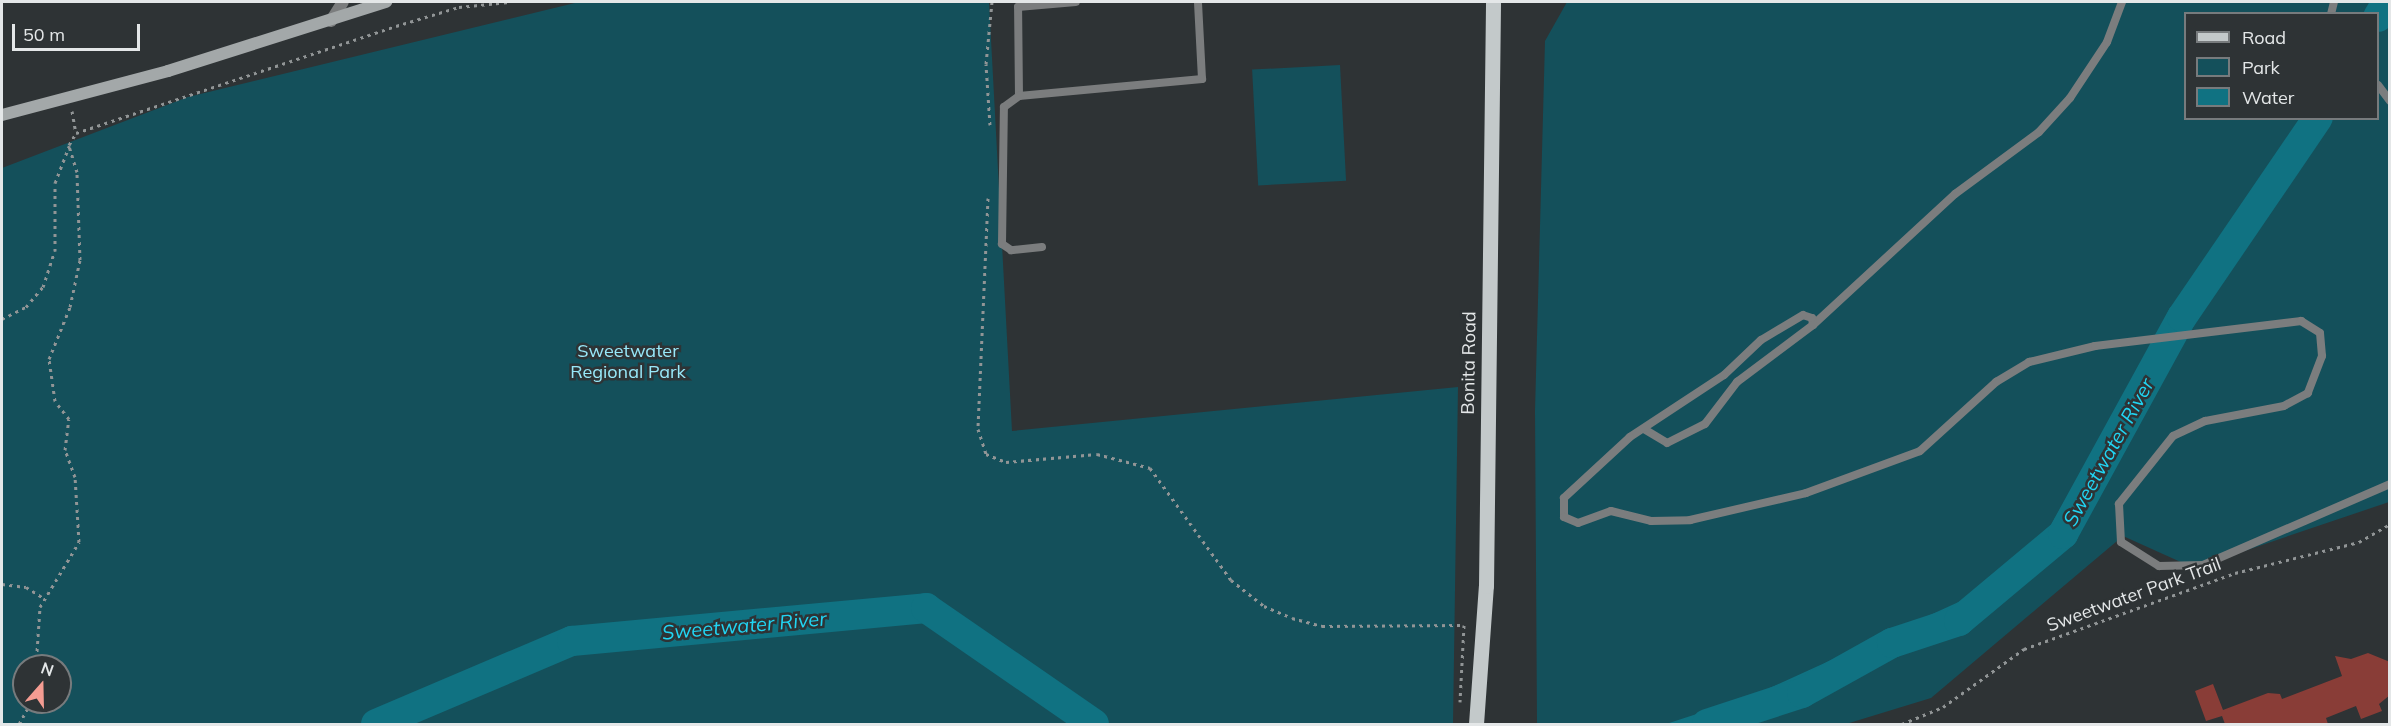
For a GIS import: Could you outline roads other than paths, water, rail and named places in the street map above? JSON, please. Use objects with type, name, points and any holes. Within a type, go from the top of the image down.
[{"type":"main road","points":[[2,116],[331,21],[386,2]]},
{"type":"main road","name":"Bonita Road","points":[[1476,724],[1486,586],[1493,2]]},
{"type":"street","points":[[331,21],[343,2]]},
{"type":"lane","points":[[1019,96],[1018,7],[1076,2]]},
{"type":"lane","points":[[1042,247],[1011,249],[1002,244],[1005,107],[1019,96],[1202,80],[1198,2]]},
{"type":"lane","points":[[1644,429],[1667,443],[1705,424],[1737,382],[1813,324],[1955,194],[2039,132],[2070,98],[2107,42],[2122,2]]},
{"type":"lane","points":[[2379,86],[2390,101]]},
{"type":"lane","points":[[1813,324],[1803,315],[1761,340],[1724,375],[1644,429],[1579,480],[1564,498],[1564,517],[1578,523],[1611,511],[1651,520],[1690,520],[1806,493],[1920,451],[2016,368],[2095,346],[2310,323],[2320,333],[2322,356],[2308,393],[2284,406],[2205,421],[2172,436],[2120,504],[2118,527],[2130,551],[2159,566],[2203,565],[2390,484]]},
{"type":"water","points":[[2300,120],[2307,120],[2134,392],[2060,527],[1974,602],[1743,707],[1691,724],[1666,724],[1752,696],[1974,595],[2051,525],[2128,389]]},
{"type":"waterway","name":"Sweetwater River","points":[[2379,15],[2387,2]]},
{"type":"waterway","name":"Sweetwater River","points":[[1707,724],[1802,693],[1892,643],[1959,621],[2063,534],[2182,317],[2317,120]]},
{"type":"waterway","name":"Sweetwater River","points":[[376,724],[572,641],[926,608],[1094,724]]},
{"type":"park label","name":"Sweetwater Regional Park","points":[[628,362]]}]
